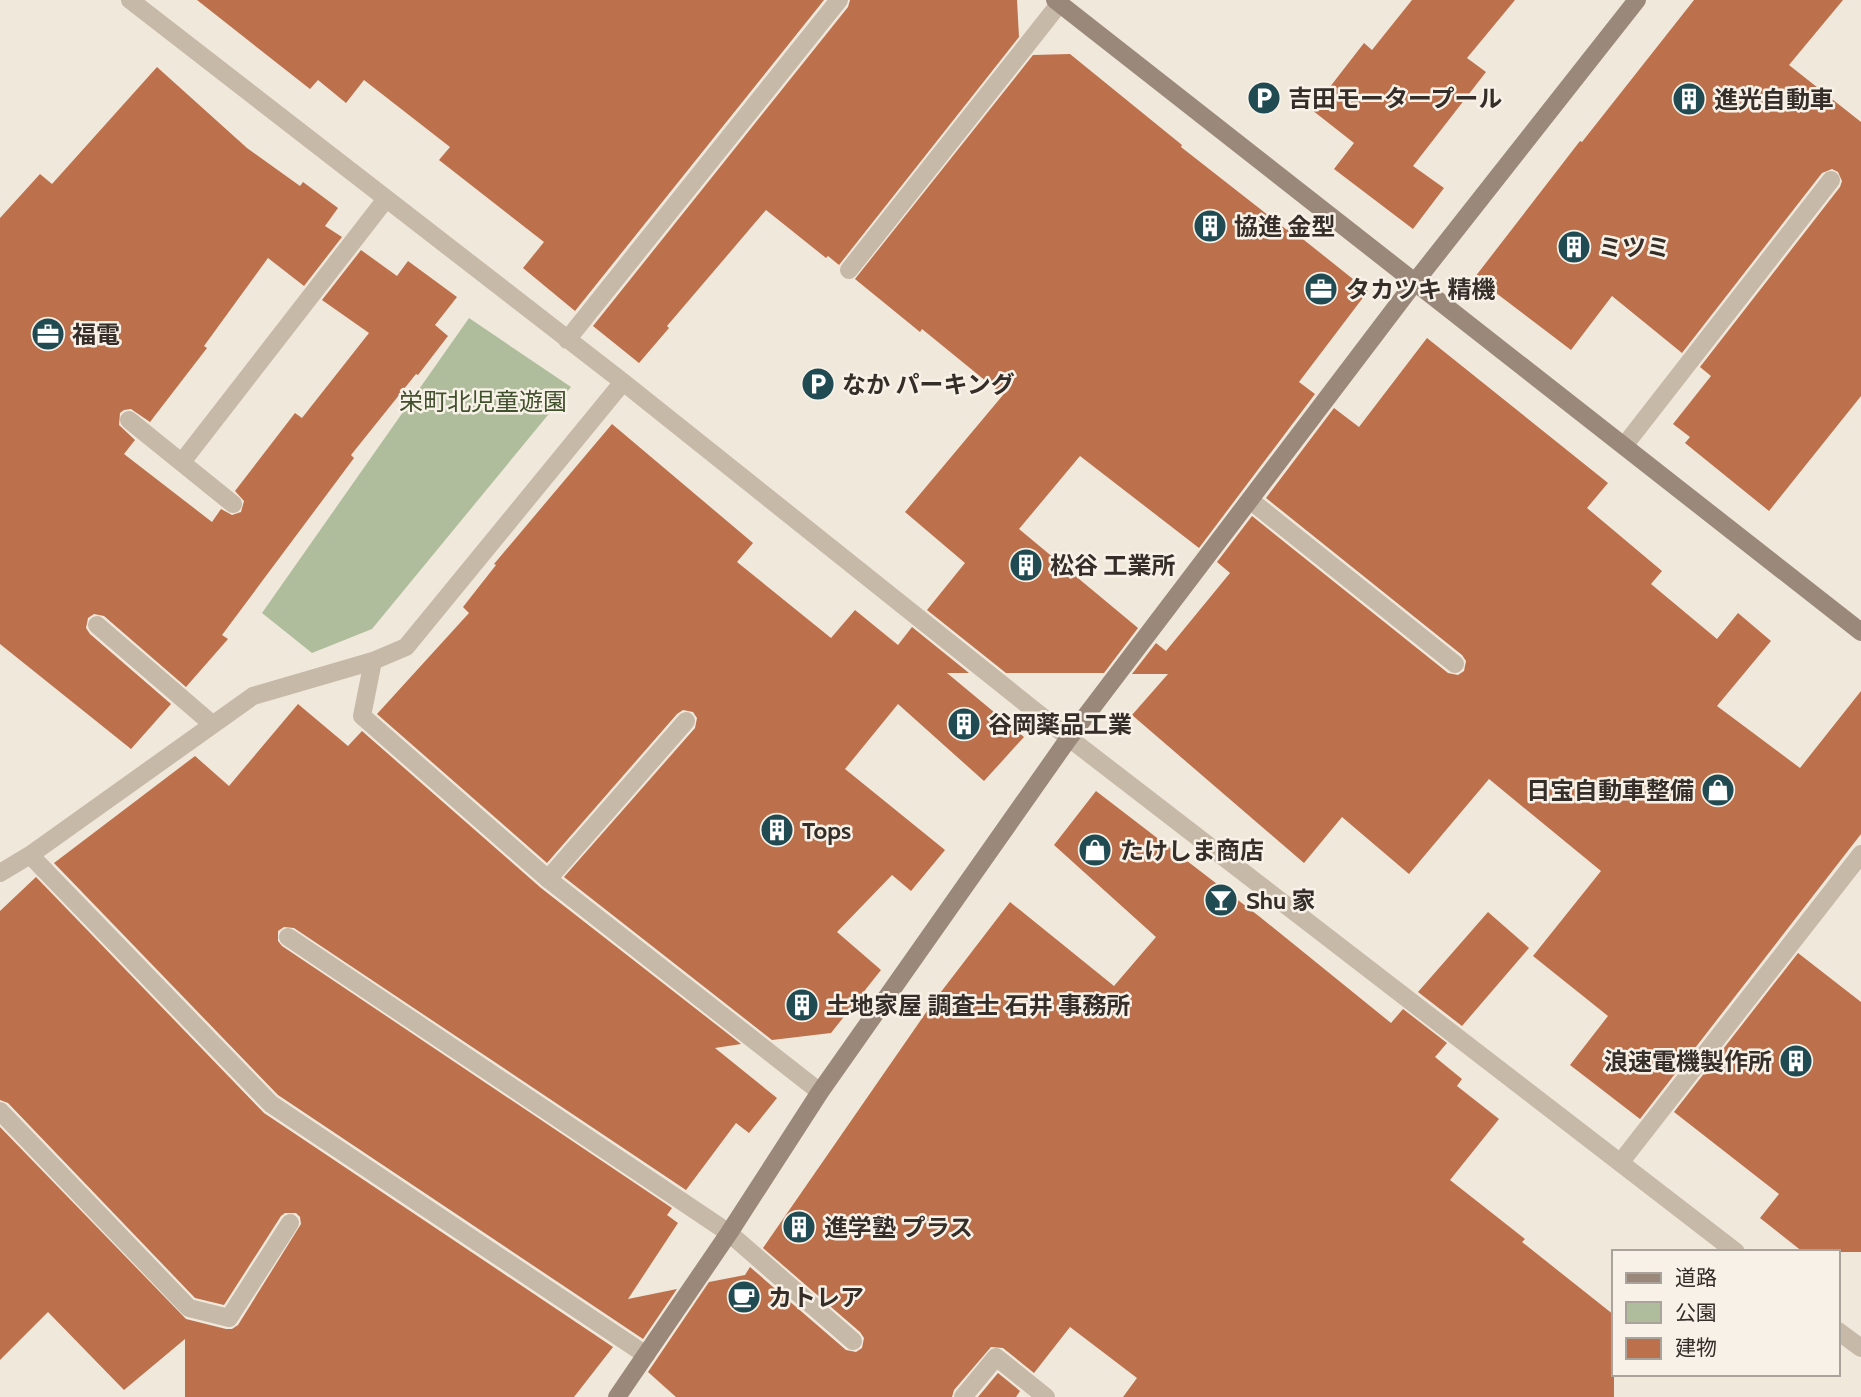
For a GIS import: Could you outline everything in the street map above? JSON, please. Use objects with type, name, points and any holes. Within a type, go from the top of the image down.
[{"type":"street","points":[[130,0],[623,382],[1069,738],[1733,1250]]},
{"type":"street","points":[[567,340],[839,0]]},
{"type":"street","points":[[617,1397],[729,1233],[820,1092],[1069,738],[1415,282],[1637,0]]},
{"type":"street","points":[[849,270],[1057,2],[1861,632]]},
{"type":"street","points":[[1624,446],[1831,180]]},
{"type":"street","points":[[182,462],[386,199]]},
{"type":"street","points":[[0,873],[30,855],[253,695],[373,660],[406,647],[623,382]]},
{"type":"street","points":[[129,419],[233,504]]},
{"type":"street","points":[[1250,500],[1455,664]]},
{"type":"street","points":[[97,625],[212,724]]},
{"type":"street","points":[[373,660],[362,716],[548,879],[820,1092]]},
{"type":"street","points":[[548,879],[686,721]]},
{"type":"street","points":[[1620,1163],[1861,854]]},
{"type":"street","points":[[30,855],[271,1104],[646,1355]]},
{"type":"street","points":[[288,937],[729,1233],[853,1341]]},
{"type":"street","points":[[0,1111],[189,1308],[229,1318],[290,1223]]},
{"type":"street","points":[[1840,1332],[1861,1348]]},
{"type":"street","points":[[963,1397],[996,1357],[1046,1397]]},
{"type":"green space","name":"栄町北児童遊園","points":[[469,318],[571,387],[372,629],[312,653],[262,613]]},
{"type":"building","points":[[197,0],[824,0],[575,311],[523,268],[544,242],[439,160],[450,147],[364,80],[346,103],[318,80],[310,89]]},
{"type":"building","points":[[850,0],[1017,0],[1019,37],[839,265],[828,256],[826,258],[766,210],[639,363],[593,326],[848,7]]},
{"type":"building","points":[[1412,0],[1515,0],[1467,58],[1486,72],[1413,166],[1444,188],[1413,229],[1334,169],[1354,143],[1312,110],[1364,43],[1372,50]]},
{"type":"building","points":[[1694,0],[1843,0],[1789,65],[1861,122],[1861,396],[1769,511],[1685,443],[1690,437],[1673,424],[1711,376],[1700,367],[1840,187],[1842,181],[1838,172],[1832,169],[1822,173],[1682,353],[1612,296],[1571,350],[1475,277]]},
{"type":"building","points":[[1070,54],[1182,145],[1181,147],[1368,291],[1299,382],[1315,394],[1199,548],[1080,456],[1019,529],[1138,628],[1104,673],[1006,673],[927,610],[965,563],[905,512],[1003,395],[855,279],[1033,55]]},
{"type":"building","points":[[157,67],[247,148],[300,186],[303,182],[338,208],[325,226],[342,237],[304,286],[268,258],[204,346],[207,348],[150,422],[131,409],[120,413],[119,425],[135,440],[124,454],[212,522],[221,509],[232,515],[241,512],[244,501],[235,491],[295,413],[302,418],[369,333],[322,300],[361,250],[397,276],[408,261],[457,297],[435,325],[448,336],[351,455],[354,458],[222,635],[228,639],[186,687],[104,616],[94,614],[88,618],[86,628],[90,634],[171,704],[131,749],[0,644],[0,218],[40,174],[52,184]]},
{"type":"building","points":[[1427,338],[1608,483],[1587,508],[1662,571],[1651,584],[1717,639],[1738,613],[1771,641],[1717,706],[1800,768],[1861,691],[1861,834],[1640,1119],[1570,1065],[1608,1016],[1533,956],[1601,871],[1489,779],[1409,874],[1342,817],[1304,863],[1132,715],[1168,674],[1132,674],[1156,643],[1166,651],[1230,573],[1217,562],[1252,516],[1448,673],[1458,675],[1464,671],[1466,661],[1462,655],[1266,498],[1334,408],[1359,427]]},
{"type":"building","points":[[612,424],[753,543],[737,562],[831,638],[855,610],[898,645],[912,627],[969,673],[947,673],[1024,737],[984,781],[898,704],[845,769],[945,850],[911,891],[892,875],[837,932],[881,970],[831,1033],[772,1040],[564,877],[695,728],[697,718],[693,712],[683,710],[677,714],[547,863],[377,714],[469,613],[463,607],[496,565],[494,564]]},
{"type":"building","points":[[298,704],[348,746],[362,731],[541,888],[741,1044],[715,1048],[777,1098],[749,1133],[736,1123],[686,1190],[294,928],[284,927],[278,931],[278,941],[282,946],[672,1208],[667,1215],[678,1223],[628,1299],[677,1289],[643,1339],[278,1095],[54,863],[195,756],[229,786]]},
{"type":"building","points":[[1096,791],[1260,917],[1391,1023],[1403,1009],[1447,1043],[1435,1057],[1462,1079],[1457,1086],[1499,1119],[1450,1180],[1525,1239],[1522,1242],[1612,1313],[1614,1397],[1123,1397],[1137,1378],[1070,1327],[1034,1373],[1003,1348],[991,1347],[954,1390],[952,1397],[676,1397],[648,1372],[709,1282],[745,1275],[750,1267],[846,1350],[856,1352],[862,1348],[864,1338],[860,1332],[763,1248],[934,1001],[1010,902],[1114,986],[1156,937],[1054,845]]},
{"type":"building","points":[[36,877],[264,1113],[613,1347],[574,1397],[185,1397],[185,1339],[124,1390],[48,1312],[0,1360],[0,1127],[186,1319],[226,1329],[238,1325],[301,1224],[296,1213],[285,1213],[281,1216],[224,1305],[195,1298],[8,1103],[0,1100],[0,911]]},
{"type":"building","points":[[1488,912],[1529,948],[1462,1026],[1418,992]]},
{"type":"building","name":"浪速電機製作所","points":[[1798,953],[1861,1002],[1861,1252],[1800,1250],[1760,1218],[1779,1194],[1674,1112]]},
{"type":"building","points":[[998,1373],[1020,1391],[1016,1397],[978,1397]]},
{"type":"place","name":"吉田モータープール","points":[[1264,98]]},
{"type":"place","name":"進光自動車","points":[[1689,99]]},
{"type":"place","name":"協進 金型","points":[[1210,226]]},
{"type":"place","name":"ミツミ","points":[[1574,247]]},
{"type":"place","name":"タカツキ 精機","points":[[1321,289]]},
{"type":"place","name":"福電","points":[[48,334]]},
{"type":"place","name":"なか パーキング","points":[[818,384]]},
{"type":"place","name":"松谷 工業所","points":[[1026,565]]},
{"type":"place","name":"谷岡薬品工業","points":[[964,724]]},
{"type":"place","name":"日宝自動車整備","points":[[1718,790]]},
{"type":"place","name":"Tops","points":[[777,830]]},
{"type":"place","name":"たけしま商店","points":[[1095,850]]},
{"type":"place","name":"Shu 家","points":[[1221,900]]},
{"type":"place","name":"土地家屋 調査士 石井 事務所","points":[[802,1005]]},
{"type":"place","name":"浪速電機製作所","points":[[1796,1061]]},
{"type":"place","name":"進学塾 プラス","points":[[799,1227]]},
{"type":"place","name":"カトレア","points":[[744,1297]]}]
